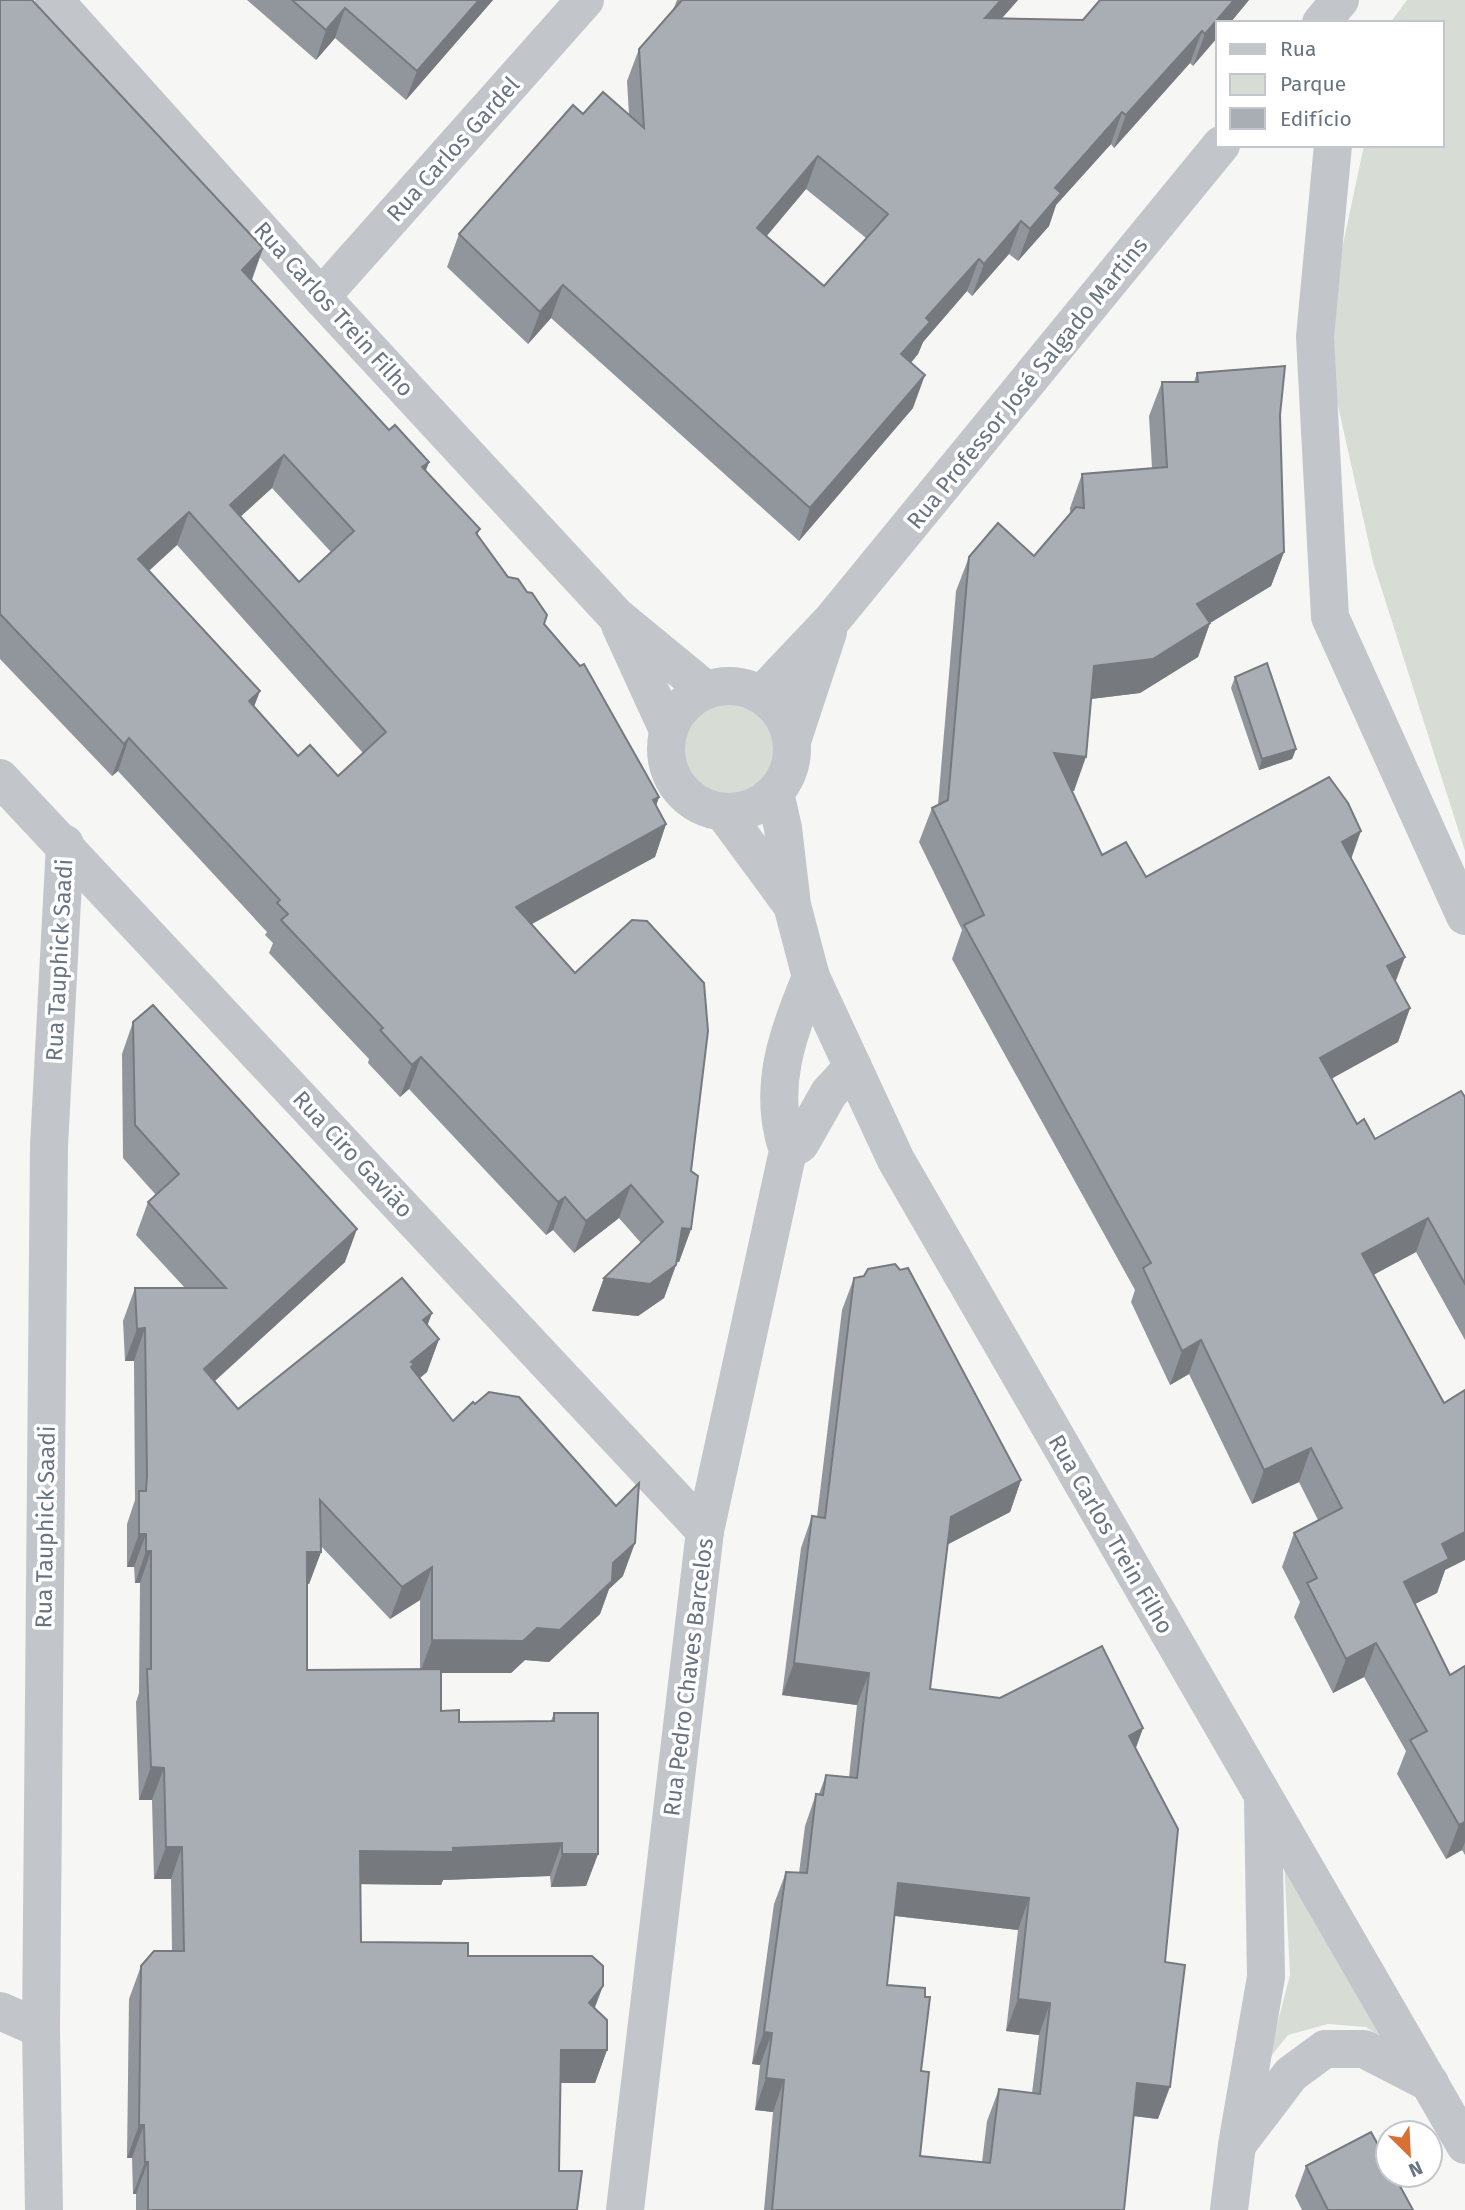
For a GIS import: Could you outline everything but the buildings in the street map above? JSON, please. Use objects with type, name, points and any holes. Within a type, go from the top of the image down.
[{"type":"street","name":"Rua Carlos Trein Filho","points":[[54,0],[321,297],[616,616],[706,690]]},
{"type":"street","name":"Rua Carlos Gardel","points":[[321,297],[585,0]]},
{"type":"street","points":[[1323,21],[1340,0]]},
{"type":"street","points":[[1345,21],[1347,0]]},
{"type":"street","name":"Rua Professor José Salgado Martins","points":[[761,695],[832,620],[1219,147]]},
{"type":"street","points":[[1333,147],[1315,337],[1330,617],[1465,916]]},
{"type":"street","name":"Rua Carlos Trein Filho","points":[[616,616],[668,730]]},
{"type":"street","name":"Rua Professor José Salgado Martins","points":[[792,741],[832,620]]},
{"type":"street","points":[[734,687],[761,695],[776,706],[787,723],[792,741],[786,778],[775,793],[760,804],[742,811],[724,813],[705,808],[688,798],[676,785],[665,749],[668,730],[677,713],[706,690],[734,687]]},
{"type":"street","name":"Rua Ciro Gavião","points":[[0,778],[65,844],[705,1531]]},
{"type":"street","name":"Rua Carlos Trein Filho","points":[[775,793],[783,828],[792,905],[811,977],[896,1160],[1465,2146]]},
{"type":"street","name":"Rua Carlos Trein Filho","points":[[724,813],[792,905]]},
{"type":"street","name":"Rua Tauphick Saadi","points":[[44,2210],[41,2029],[49,1146],[65,844]]},
{"type":"street","name":"Rua Pedro Chaves Barcelos","points":[[625,2210],[705,1531],[788,1151],[777,1106],[788,1032],[811,977]]},
{"type":"street","name":"Rua Pedro Chaves Barcelos","points":[[788,1151],[800,1144],[829,1093],[853,1066]]},
{"type":"street","points":[[1229,2210],[1237,2145],[1266,1977],[1263,1799]]},
{"type":"street","points":[[0,2011],[41,2029]]},
{"type":"street","points":[[1237,2145],[1291,2074],[1325,2049],[1364,2049],[1430,2083]]},
{"type":"green space","points":[[1407,0],[1465,0],[1465,851],[1373,562],[1323,339],[1364,147],[1444,147],[1444,21],[1391,21]]},
{"type":"green space","points":[[729,703],[747,706],[762,717],[773,732],[776,750],[773,768],[762,783],[747,794],[729,797],[711,794],[696,783],[685,768],[682,750],[685,732],[696,717],[711,706]]},
{"type":"green space","points":[[1284,1860],[1400,2050],[1366,2027],[1328,2024],[1288,2035],[1268,2060],[1290,1975]]}]
